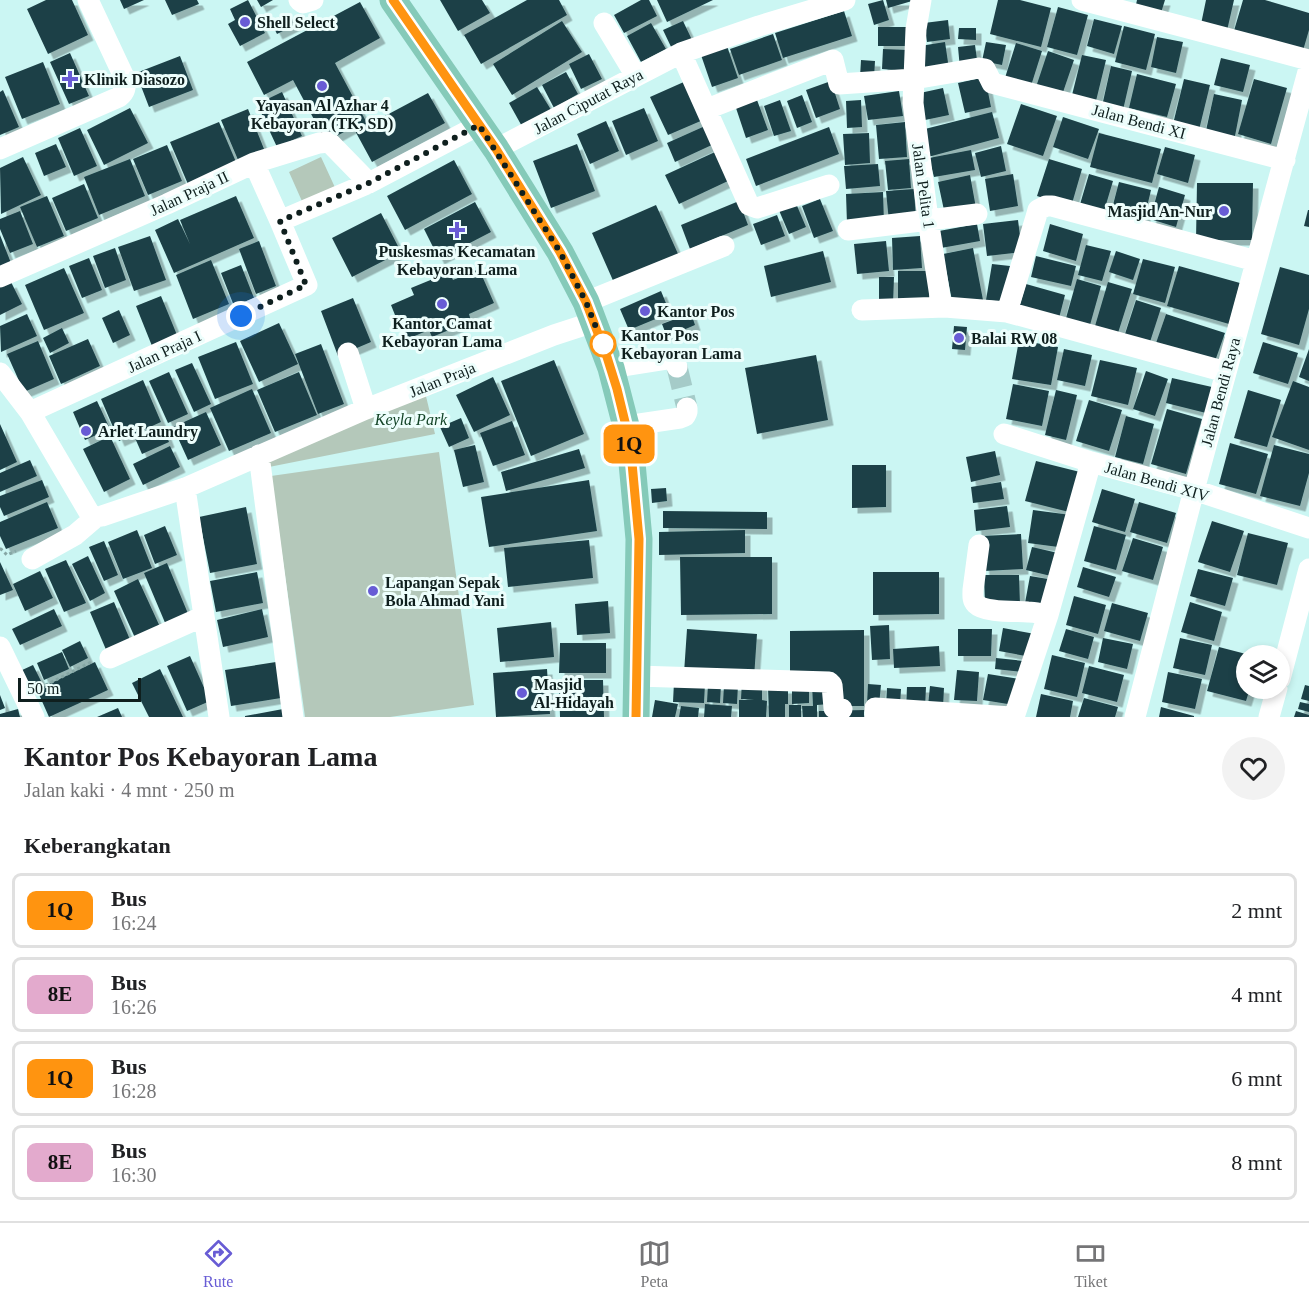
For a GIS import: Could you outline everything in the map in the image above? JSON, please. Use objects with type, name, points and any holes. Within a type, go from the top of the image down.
[{"type":"main road","points":[[393,0],[496,149],[560,252],[590,312],[611,368],[626,426],[639,539],[636,717]]},
{"type":"street","points":[[0,149],[124,93],[125,79],[88,0]]},
{"type":"street","points":[[299,0],[303,3],[313,0]]},
{"type":"street","name":"Jalan Ciputat Raya","points":[[496,149],[681,53],[845,0]]},
{"type":"street","name":"Jalan Pelita 1","points":[[921,0],[916,29],[913,103],[939,297],[945,307]]},
{"type":"street","points":[[1082,0],[1309,60]]},
{"type":"street","points":[[604,23],[636,76]]},
{"type":"street","points":[[681,53],[747,202],[752,207],[757,208],[829,185]]},
{"type":"street","points":[[707,109],[833,60],[839,84],[914,79]]},
{"type":"street","name":"Jalan Bendi XI","points":[[914,79],[979,68],[985,69],[992,83],[1285,160]]},
{"type":"street","name":"Jalan Bendi Raya","points":[[1135,717],[1309,68]]},
{"type":"street","points":[[280,221],[369,183],[479,125]]},
{"type":"street","name":"Jalan Praja II","points":[[0,277],[254,163],[319,143],[328,142],[369,183]]},
{"type":"street","name":"Jalan Praja I","points":[[30,412],[306,286],[254,163]]},
{"type":"street","points":[[1007,312],[1038,210],[1046,206],[1256,261]]},
{"type":"street","points":[[848,230],[977,214]]},
{"type":"street","name":"Jalan Praja","points":[[96,517],[185,488],[366,409],[554,335],[590,312],[724,246]]},
{"type":"street","points":[[862,310],[945,307],[1007,312],[1226,372]]},
{"type":"street","points":[[348,353],[366,409]]},
{"type":"street","points":[[611,368],[668,359],[675,362],[677,367]]},
{"type":"street","points":[[0,373],[30,412],[90,514],[96,517],[75,535],[32,559]]},
{"type":"street","points":[[626,426],[680,418],[685,416],[687,408]]},
{"type":"street","name":"Jalan Bendi XIV","points":[[1004,434],[1091,462],[1194,490],[1309,528]]},
{"type":"street","points":[[259,455],[293,717]]},
{"type":"street","points":[[875,713],[1013,717],[1048,615],[1091,462]]},
{"type":"street","points":[[185,488],[219,717]]},
{"type":"street","points":[[979,544],[973,590],[975,603],[990,609],[1048,615]]},
{"type":"street","points":[[1289,645],[1309,569]]},
{"type":"street","points":[[110,658],[204,616]]},
{"type":"street","points":[[0,647],[34,717]]},
{"type":"street","points":[[637,676],[829,682],[832,685],[834,708],[842,709]]},
{"type":"street","points":[[1269,717],[1274,699]]},
{"type":"path","points":[[25,696],[100,657],[110,658]]},
{"type":"green space","points":[[321,157],[338,194],[305,208],[289,172]]},
{"type":"green space","name":"Keyla Park","points":[[425,392],[435,434],[269,467],[265,456]]},
{"type":"green space","name":"Lapangan Sepak Bola Ahmad Yani","points":[[439,452],[474,705],[390,717],[305,717],[271,476]]},
{"type":"building","points":[[46,0],[72,0],[88,35],[48,54],[27,9]]},
{"type":"building","points":[[120,0],[144,0],[124,9]]},
{"type":"building","points":[[165,0],[197,0],[199,4],[172,15]]},
{"type":"building","name":"Shell Select","points":[[248,0],[265,33],[240,46],[228,24],[235,20],[230,9]]},
{"type":"building","points":[[257,0],[273,0],[261,7]]},
{"type":"building","points":[[440,0],[482,0],[490,13],[458,31]]},
{"type":"building","points":[[527,0],[559,0],[567,15],[481,64],[464,35]]},
{"type":"building","points":[[641,0],[649,0],[657,16],[624,33],[614,15]]},
{"type":"building","points":[[657,0],[713,0],[667,22]]},
{"type":"building","points":[[883,0],[889,20],[874,25],[868,4]]},
{"type":"building","points":[[886,0],[912,0],[912,1],[888,8]]},
{"type":"building","points":[[998,0],[1020,0],[1051,8],[1041,47],[990,34]]},
{"type":"building","points":[[1137,0],[1165,0],[1160,16],[1135,9]]},
{"type":"building","points":[[1206,0],[1234,0],[1226,35],[1200,29]]},
{"type":"building","points":[[1243,0],[1265,0],[1309,13],[1309,30],[1302,54],[1233,34]]},
{"type":"building","name":"Yayasan Al Azhar 4 Kebayoran (TK, SD)","points":[[360,2],[380,38],[335,63],[368,125],[428,93],[445,123],[372,162],[353,127],[326,142],[293,80],[264,95],[247,62]]},
{"type":"building","points":[[1058,7],[1088,15],[1077,55],[1047,47]]},
{"type":"building","points":[[844,11],[852,36],[783,58],[775,33]]},
{"type":"building","points":[[289,13],[295,25],[277,34],[271,22]]},
{"type":"building","points":[[1094,19],[1122,26],[1114,54],[1087,46]]},
{"type":"building","points":[[948,20],[950,39],[927,42],[924,23]]},
{"type":"building","points":[[562,21],[582,52],[512,95],[493,64]]},
{"type":"building","points":[[683,21],[693,42],[673,51],[663,30]]},
{"type":"building","points":[[651,23],[666,49],[641,62],[627,36]]},
{"type":"building","points":[[1124,26],[1155,34],[1146,70],[1115,62]]},
{"type":"building","points":[[878,27],[910,27],[909,46],[878,46]]},
{"type":"building","points":[[959,28],[976,28],[976,40],[958,39]]},
{"type":"building","points":[[773,34],[782,60],[739,75],[730,49]]},
{"type":"building","points":[[1157,37],[1183,42],[1176,73],[1151,67]]},
{"type":"building","points":[[945,42],[949,69],[924,73],[920,46]]},
{"type":"building","points":[[986,42],[1006,45],[1002,65],[982,61]]},
{"type":"building","points":[[1016,43],[1042,51],[1030,89],[1004,81]]},
{"type":"building","points":[[975,45],[978,67],[960,69],[958,47]]},
{"type":"building","points":[[727,46],[738,78],[712,87],[701,55]]},
{"type":"building","points":[[883,49],[909,50],[908,71],[882,69]]},
{"type":"building","points":[[1048,51],[1074,60],[1061,98],[1035,90]]},
{"type":"building","name":"Klinik Diasozo","points":[[70,53],[89,96],[69,104],[50,62]]},
{"type":"building","points":[[589,54],[602,79],[581,89],[569,64]]},
{"type":"building","points":[[1082,55],[1106,60],[1096,101],[1072,95]]},
{"type":"building","points":[[180,56],[193,90],[149,107],[136,73]]},
{"type":"building","points":[[1221,58],[1250,65],[1243,92],[1214,85]]},
{"type":"building","points":[[861,60],[875,61],[874,78],[860,77]]},
{"type":"building","points":[[43,62],[60,104],[22,119],[5,77]]},
{"type":"building","points":[[1111,66],[1132,71],[1123,110],[1102,106]]},
{"type":"building","points":[[566,72],[578,94],[554,108],[542,85]]},
{"type":"building","points":[[1137,74],[1176,84],[1167,117],[1129,108]]},
{"type":"building","points":[[985,77],[991,107],[965,113],[958,83]]},
{"type":"building","points":[[1184,79],[1210,85],[1199,130],[1173,124]]},
{"type":"building","points":[[1254,79],[1287,88],[1271,144],[1238,134]]},
{"type":"building","points":[[686,81],[703,120],[668,135],[650,97]]},
{"type":"building","points":[[831,81],[840,109],[816,118],[806,90]]},
{"type":"building","points":[[537,87],[553,113],[524,130],[509,103]]},
{"type":"building","points":[[943,88],[949,115],[925,120],[920,93]]},
{"type":"building","points":[[3,90],[19,127],[0,135],[0,92]]},
{"type":"building","points":[[899,91],[903,116],[868,120],[864,96]]},
{"type":"building","points":[[282,92],[302,136],[277,147],[257,104]]},
{"type":"building","points":[[1214,94],[1242,100],[1234,141],[1205,135]]},
{"type":"building","points":[[802,95],[812,122],[797,128],[787,101]]},
{"type":"building","points":[[757,100],[768,130],[746,138],[736,108]]},
{"type":"building","points":[[780,100],[791,131],[774,136],[764,106]]},
{"type":"building","points":[[861,100],[862,127],[847,128],[846,101]]},
{"type":"building","points":[[1021,104],[1057,116],[1043,156],[1007,144]]},
{"type":"building","points":[[130,108],[148,143],[104,165],[87,130]]},
{"type":"building","points":[[644,108],[658,141],[626,155],[612,121]]},
{"type":"building","points":[[248,109],[266,154],[241,167],[221,120]]},
{"type":"building","points":[[992,112],[999,138],[928,157],[921,130]]},
{"type":"building","points":[[1063,117],[1099,129],[1088,159],[1053,147]]},
{"type":"building","points":[[606,121],[619,151],[590,164],[577,134]]},
{"type":"building","points":[[219,122],[239,169],[190,189],[170,142]]},
{"type":"building","points":[[905,122],[907,157],[879,159],[876,125]]},
{"type":"building","points":[[705,126],[714,144],[675,162],[667,143]]},
{"type":"building","points":[[829,127],[839,154],[756,186],[746,159]]},
{"type":"building","points":[[80,128],[97,166],[74,176],[58,138]]},
{"type":"building","points":[[869,133],[870,163],[845,165],[843,134]]},
{"type":"building","points":[[1099,133],[1161,149],[1152,183],[1090,167]]},
{"type":"building","points":[[56,144],[66,167],[44,176],[35,153]]},
{"type":"building","points":[[577,144],[595,191],[551,208],[533,161]]},
{"type":"building","points":[[167,145],[182,181],[148,195],[133,159]]},
{"type":"building","points":[[1001,146],[1006,171],[981,177],[975,153]]},
{"type":"building","points":[[1165,147],[1195,155],[1188,183],[1157,174]]},
{"type":"building","points":[[971,150],[975,170],[934,177],[929,158]]},
{"type":"building","points":[[715,152],[728,181],[679,204],[665,175]]},
{"type":"building","points":[[23,157],[41,195],[1,214],[0,168]]},
{"type":"building","points":[[130,159],[145,196],[99,215],[84,177]]},
{"type":"building","points":[[909,159],[911,188],[888,190],[885,161]]},
{"type":"building","points":[[1049,159],[1082,169],[1071,207],[1037,196]]},
{"type":"building","points":[[454,160],[472,194],[405,230],[387,196]]},
{"type":"building","points":[[878,164],[880,186],[846,189],[844,166]]},
{"type":"building","points":[[1013,174],[1018,206],[990,211],[985,179]]},
{"type":"building","points":[[1089,174],[1113,181],[1102,218],[1078,211]]},
{"type":"building","points":[[970,175],[976,208],[945,215],[938,182]]},
{"type":"building","points":[[1119,182],[1151,190],[1142,228],[1109,220]]},
{"type":"building","name":"Masjid An-Nur","points":[[1197,183],[1253,183],[1252,240],[1196,240]]},
{"type":"building","points":[[84,184],[98,218],[66,231],[52,198]]},
{"type":"building","points":[[1159,187],[1185,195],[1176,227],[1150,219]]},
{"type":"building","points":[[914,189],[916,220],[889,222],[886,191]]},
{"type":"building","points":[[883,192],[884,223],[847,224],[846,194]]},
{"type":"building","points":[[47,196],[64,236],[37,247],[20,207]]},
{"type":"building","points":[[236,196],[254,238],[174,273],[155,230],[178,219],[190,244],[180,220]]},
{"type":"building","points":[[820,199],[833,231],[814,238],[802,206]]},
{"type":"building","points":[[739,201],[748,225],[690,249],[681,225]]},
{"type":"building","points":[[795,201],[806,227],[789,234],[778,208]]},
{"type":"building","name":"Puskesmas Kecamatan Kebayoran Lama","points":[[475,202],[491,232],[439,259],[424,229]]},
{"type":"building","points":[[656,205],[679,256],[615,285],[592,233]]},
{"type":"building","points":[[1309,210],[1309,227],[1304,226]]},
{"type":"building","points":[[20,211],[33,244],[10,253],[0,229],[0,219]]},
{"type":"building","points":[[381,213],[401,252],[352,277],[332,238]]},
{"type":"building","points":[[777,215],[785,236],[761,245],[753,224]]},
{"type":"building","points":[[1018,220],[1022,252],[987,256],[983,224]]},
{"type":"building","points":[[977,224],[980,241],[941,248],[939,231]]},
{"type":"building","points":[[1050,224],[1083,234],[1076,261],[1043,251]]},
{"type":"building","points":[[0,235],[11,263],[0,267]]},
{"type":"building","points":[[150,236],[166,280],[134,291],[118,247]]},
{"type":"building","points":[[920,236],[922,268],[893,270],[892,238]]},
{"type":"building","points":[[259,241],[276,286],[256,294],[239,249]]},
{"type":"building","points":[[886,241],[889,271],[857,274],[854,244]]},
{"type":"building","points":[[1086,245],[1111,251],[1102,281],[1078,275]]},
{"type":"building","points":[[115,248],[126,280],[105,288],[93,256]]},
{"type":"building","points":[[973,248],[983,300],[953,306],[943,254]]},
{"type":"building","points":[[823,251],[831,282],[771,297],[764,266]]},
{"type":"building","points":[[1116,251],[1140,259],[1133,280],[1109,272]]},
{"type":"building","points":[[1036,256],[1076,266],[1071,286],[1031,277]]},
{"type":"building","points":[[89,258],[102,290],[82,298],[69,266]]},
{"type":"building","points":[[1143,259],[1175,267],[1165,303],[1133,294]]},
{"type":"building","points":[[211,260],[229,304],[193,319],[176,275]]},
{"type":"building","points":[[992,264],[1010,266],[1005,302],[986,300]]},
{"type":"building","points":[[241,265],[254,298],[234,306],[221,273]]},
{"type":"building","points":[[1179,266],[1240,283],[1229,324],[1167,306]]},
{"type":"building","points":[[1280,267],[1309,275],[1309,309],[1299,345],[1261,334]]},
{"type":"building","points":[[64,268],[84,313],[44,330],[25,285]]},
{"type":"building","name":"Kantor Camat Kebayoran Lama","points":[[479,269],[494,303],[469,314],[471,321],[432,337],[429,330],[405,340],[391,305],[414,295],[411,288],[450,272],[453,280]]},
{"type":"building","points":[[898,271],[929,271],[929,305],[898,305]]},
{"type":"building","points":[[879,277],[894,277],[893,305],[879,305]]},
{"type":"building","points":[[1077,279],[1101,286],[1090,325],[1066,318]]},
{"type":"building","points":[[11,282],[22,304],[0,315],[0,287]]},
{"type":"building","points":[[1108,282],[1132,289],[1118,333],[1095,326]]},
{"type":"building","points":[[1026,284],[1065,295],[1058,322],[1018,311]]},
{"type":"building","name":"Kantor Pos","points":[[661,291],[670,313],[629,330],[620,309]]},
{"type":"building","points":[[161,296],[177,335],[152,346],[136,306]]},
{"type":"building","points":[[353,298],[371,342],[338,356],[321,311]]},
{"type":"building","points":[[1136,300],[1161,308],[1149,345],[1124,337]]},
{"type":"building","points":[[119,310],[130,335],[113,343],[102,318]]},
{"type":"building","points":[[691,313],[695,325],[667,337],[662,324]]},
{"type":"building","points":[[27,314],[37,336],[1,352],[0,326]]},
{"type":"building","points":[[1166,314],[1225,333],[1214,364],[1155,346]]},
{"type":"building","points":[[279,323],[298,364],[259,382],[240,341]]},
{"type":"building","name":"Balai RW 08","points":[[954,326],[967,327],[965,350],[952,349]]},
{"type":"building","points":[[62,328],[69,343],[50,353],[43,338]]},
{"type":"building","points":[[88,339],[100,366],[61,384],[49,356]]},
{"type":"building","points":[[1019,340],[1058,347],[1051,385],[1012,379]]},
{"type":"building","points":[[38,341],[54,379],[24,392],[7,354]]},
{"type":"building","points":[[236,342],[253,384],[215,399],[198,357]]},
{"type":"building","points":[[1263,342],[1298,353],[1288,384],[1253,373]]},
{"type":"building","points":[[321,344],[344,404],[318,414],[295,354]]},
{"type":"building","points":[[1064,349],[1092,355],[1085,386],[1057,380]]},
{"type":"building","points":[[1309,349],[1309,381],[1299,377]]},
{"type":"building","points":[[816,355],[828,420],[757,434],[745,368]]},
{"type":"building","points":[[554,360],[584,434],[531,456],[501,381]]},
{"type":"building","points":[[1100,360],[1137,368],[1128,405],[1091,396]]},
{"type":"building","points":[[192,363],[211,404],[194,412],[175,370]]},
{"type":"building","points":[[1146,371],[1168,379],[1155,416],[1133,409]]},
{"type":"building","points":[[169,372],[188,414],[168,423],[149,381]]},
{"type":"building","points":[[299,372],[317,415],[275,432],[257,390]]},
{"type":"building","points":[[493,377],[510,415],[474,432],[456,395]]},
{"type":"building","points":[[1172,378],[1212,387],[1206,413],[1166,403]]},
{"type":"building","points":[[143,380],[161,422],[119,441],[101,399]]},
{"type":"building","points":[[1293,381],[1309,387],[1309,450],[1272,437]]},
{"type":"building","points":[[1013,384],[1049,391],[1042,426],[1006,419]]},
{"type":"building","points":[[252,389],[271,433],[229,451],[210,408]]},
{"type":"building","points":[[1056,390],[1077,395],[1066,440],[1045,435]]},
{"type":"building","points":[[1248,390],[1281,400],[1267,447],[1234,438]]},
{"type":"building","points":[[1089,400],[1122,410],[1109,451],[1076,441]]},
{"type":"building","points":[[97,401],[110,429],[85,440],[73,412]]},
{"type":"building","points":[[1167,409],[1202,419],[1186,474],[1151,464]]},
{"type":"building","points":[[206,412],[221,445],[188,460],[173,427]]},
{"type":"building","points":[[1126,416],[1154,424],[1143,464],[1115,457]]},
{"type":"building","points":[[461,418],[469,438],[449,447],[440,427]]},
{"type":"building","points":[[512,421],[525,455],[493,466],[480,433]]},
{"type":"building","points":[[0,424],[17,462],[0,470]]},
{"type":"building","points":[[163,426],[169,442],[142,454],[135,438]]},
{"type":"building","points":[[110,436],[130,479],[104,492],[83,449]]},
{"type":"building","points":[[1230,443],[1268,454],[1256,494],[1219,484]]},
{"type":"building","points":[[475,445],[484,482],[463,487],[454,450]]},
{"type":"building","points":[[1274,445],[1309,454],[1309,473],[1300,506],[1260,496]]},
{"type":"building","points":[[170,446],[180,467],[143,485],[133,464]]},
{"type":"building","points":[[579,449],[585,468],[506,491],[501,472]]},
{"type":"building","points":[[995,451],[1000,475],[971,482],[966,457]]},
{"type":"building","points":[[30,460],[37,476],[0,492],[0,473]]},
{"type":"building","points":[[1036,461],[1084,473],[1073,513],[1025,501]]},
{"type":"building","points":[[852,465],[886,465],[886,507],[852,508]]},
{"type":"building","points":[[42,480],[49,497],[4,516],[0,507],[0,496]]},
{"type":"building","points":[[589,480],[597,531],[489,547],[481,497]]},
{"type":"building","points":[[1001,482],[1004,499],[973,503],[971,487]]},
{"type":"building","points":[[666,488],[667,501],[652,503],[651,489]]},
{"type":"building","points":[[1102,489],[1135,499],[1125,532],[1092,522]]},
{"type":"building","points":[[47,502],[58,528],[6,549],[0,536],[0,522]]},
{"type":"building","points":[[1139,502],[1176,513],[1167,543],[1130,532]]},
{"type":"building","points":[[1007,506],[1010,527],[976,531],[974,510]]},
{"type":"building","points":[[246,507],[257,564],[210,573],[199,517]]},
{"type":"building","points":[[1033,510],[1071,515],[1066,548],[1028,543]]},
{"type":"building","points":[[663,511],[767,512],[767,529],[663,528]]},
{"type":"building","points":[[1212,521],[1244,531],[1230,572],[1198,562]]},
{"type":"building","points":[[165,526],[177,555],[155,564],[144,535]]},
{"type":"building","points":[[1094,526],[1126,535],[1116,570],[1084,561]]},
{"type":"building","points":[[137,530],[152,568],[123,579],[108,542]]},
{"type":"building","points":[[745,530],[745,553],[659,555],[659,532]]},
{"type":"building","points":[[1248,533],[1288,543],[1277,585],[1237,575]]},
{"type":"building","points":[[1021,534],[1023,569],[984,571],[981,536]]},
{"type":"building","points":[[1133,538],[1163,547],[1153,580],[1122,571]]},
{"type":"building","points":[[589,540],[593,578],[508,587],[504,548]]},
{"type":"building","points":[[104,541],[118,575],[104,581],[89,547]]},
{"type":"building","points":[[1032,547],[1058,553],[1051,576],[1026,570]]},
{"type":"building","points":[[88,556],[105,593],[90,601],[72,564]]},
{"type":"building","points":[[680,557],[772,557],[772,614],[681,615]]},
{"type":"building","points":[[66,560],[86,603],[64,612],[45,569]]},
{"type":"building","points":[[0,562],[13,590],[0,595]]},
{"type":"building","points":[[167,563],[189,616],[166,625],[144,573]]},
{"type":"building","points":[[1083,567],[1116,577],[1109,597],[1077,587]]},
{"type":"building","points":[[1198,569],[1233,578],[1225,606],[1190,596]]},
{"type":"building","points":[[40,571],[53,598],[25,611],[13,584]]},
{"type":"building","points":[[257,572],[263,603],[216,612],[210,581]]},
{"type":"building","points":[[873,572],[939,572],[939,614],[873,615]]},
{"type":"building","points":[[984,575],[1019,575],[1020,605],[985,605]]},
{"type":"building","points":[[1030,576],[1054,580],[1048,608],[1025,603]]},
{"type":"building","points":[[138,579],[161,629],[136,640],[114,591]]},
{"type":"building","points":[[1074,596],[1106,605],[1098,634],[1066,625]]},
{"type":"building","points":[[608,601],[610,633],[577,635],[575,604]]},
{"type":"building","points":[[114,602],[131,642],[107,652],[90,612]]},
{"type":"building","points":[[1190,602],[1222,612],[1214,641],[1181,632]]},
{"type":"building","points":[[1112,603],[1148,613],[1140,641],[1104,631]]},
{"type":"building","points":[[54,609],[62,626],[20,645],[12,629]]},
{"type":"building","points":[[262,609],[268,637],[223,647],[217,620]]},
{"type":"building","points":[[551,622],[554,657],[500,662],[497,628]]},
{"type":"building","points":[[889,625],[890,659],[872,660],[870,626]]},
{"type":"building","points":[[1003,628],[1035,634],[1031,657],[999,651]]},
{"type":"building","points":[[687,629],[757,634],[754,678],[684,673]]},
{"type":"building","points":[[958,629],[992,629],[991,656],[958,656]]},
{"type":"building","points":[[1066,629],[1094,637],[1088,659],[1059,651]]},
{"type":"building","points":[[864,630],[864,706],[837,706],[837,677],[790,677],[790,631]]},
{"type":"building","points":[[1103,638],[1133,644],[1127,669],[1098,662]]},
{"type":"building","points":[[1180,638],[1212,645],[1205,675],[1173,668]]},
{"type":"building","points":[[80,641],[88,658],[70,667],[62,650]]},
{"type":"building","points":[[560,643],[606,643],[606,673],[559,673]]},
{"type":"building","points":[[939,646],[940,666],[894,668],[893,649]]},
{"type":"building","points":[[1219,647],[1236,651],[1236,698],[1207,691]]},
{"type":"building","points":[[62,652],[69,669],[44,680],[37,663]]},
{"type":"building","points":[[1052,655],[1085,663],[1077,697],[1044,689]]},
{"type":"building","points":[[190,656],[210,701],[187,711],[167,666]]},
{"type":"building","points":[[996,658],[1024,661],[1023,672],[995,669]]},
{"type":"building","points":[[95,662],[108,690],[49,717],[37,690]]},
{"type":"building","points":[[276,662],[281,698],[231,706],[225,670]]},
{"type":"building","points":[[33,665],[41,681],[28,687],[20,671]]},
{"type":"building","points":[[1089,666],[1124,675],[1117,702],[1082,693]]},
{"type":"building","points":[[160,669],[183,717],[149,717],[132,683]]},
{"type":"building","name":"Masjid Al-Hidayah","points":[[547,669],[550,714],[496,717],[493,673]]},
{"type":"building","points":[[957,670],[979,672],[977,701],[954,700]]},
{"type":"building","points":[[1168,672],[1202,679],[1195,709],[1162,702]]},
{"type":"building","points":[[988,674],[1019,679],[1014,705],[983,700]]},
{"type":"building","points":[[559,680],[603,680],[604,717],[560,717]]},
{"type":"building","points":[[742,680],[762,681],[762,700],[767,701],[766,717],[739,717],[739,700],[754,700],[741,699]]},
{"type":"building","points":[[674,682],[705,684],[704,703],[673,702]]},
{"type":"building","points":[[792,683],[809,683],[809,703],[792,704]]},
{"type":"building","points":[[829,683],[830,704],[817,705],[817,717],[803,717],[802,706],[813,706],[812,684]]},
{"type":"building","points":[[708,684],[721,685],[720,703],[707,702]]},
{"type":"building","points":[[868,684],[881,685],[879,705],[867,704]]},
{"type":"building","points":[[724,685],[738,685],[737,704],[723,703]]},
{"type":"building","points":[[1305,685],[1309,686],[1309,701],[1301,699]]},
{"type":"building","points":[[930,686],[944,688],[943,707],[928,706]]},
{"type":"building","points":[[907,687],[926,687],[925,708],[906,708]]},
{"type":"building","points":[[768,688],[788,688],[785,717],[769,717]]},
{"type":"building","points":[[887,688],[901,689],[900,705],[886,705]]},
{"type":"building","points":[[1041,694],[1073,701],[1070,717],[1036,717]]},
{"type":"building","points":[[0,695],[5,708],[0,710]]},
{"type":"building","points":[[1084,698],[1118,707],[1115,717],[1078,717]]},
{"type":"building","points":[[655,700],[678,704],[675,717],[652,717]]},
{"type":"building","points":[[1300,702],[1309,704],[1309,712],[1298,709]]},
{"type":"building","points":[[705,704],[732,706],[731,717],[704,717]]},
{"type":"building","points":[[789,705],[801,705],[801,717],[789,717]]},
{"type":"building","points":[[681,706],[699,708],[698,717],[679,717]]},
{"type":"building","points":[[1161,707],[1194,716],[1194,717],[1159,717]]},
{"type":"building","points":[[118,708],[122,717],[97,717]]},
{"type":"building","points":[[18,709],[20,717],[0,717],[0,714]]},
{"type":"building","points":[[283,709],[285,717],[245,717],[245,716]]},
{"type":"building","points":[[864,710],[864,717],[819,717],[819,711]]},
{"type":"building","points":[[1296,711],[1309,715],[1309,717],[1294,717]]},
{"type":"tunnel","points":[[677,367],[687,408]]},
{"type":"bus line","name":"1Q","points":[[393,0],[496,149],[560,252],[586,302],[603,345],[626,426],[639,539],[636,717]]},
{"type":"place","name":"Shell Select","points":[[245,22]]},
{"type":"place","name":"Klinik Diasozo","points":[[70,79]]},
{"type":"place","name":"Yayasan Al Azhar 4 Kebayoran (TK, SD)","points":[[322,86]]},
{"type":"place","name":"Masjid An-Nur","points":[[1224,211]]},
{"type":"place","name":"Puskesmas Kecamatan Kebayoran Lama","points":[[457,230]]},
{"type":"place","name":"Kantor Camat Kebayoran Lama","points":[[442,304]]},
{"type":"place","name":"Kantor Pos","points":[[645,311]]},
{"type":"place","name":"Balai RW 08","points":[[959,338]]},
{"type":"place","name":"Kantor Pos Kebayoran Lama","points":[[603,344]]},
{"type":"place","name":"Arlet Laundry","points":[[86,431]]},
{"type":"place","name":"Lapangan Sepak Bola Ahmad Yani","points":[[373,591]]},
{"type":"place","name":"Masjid Al-Hidayah","points":[[522,693]]},
{"type":"route","points":[[241,316],[307,284],[280,221],[369,183],[479,125],[560,252],[586,302],[603,344]]}]
